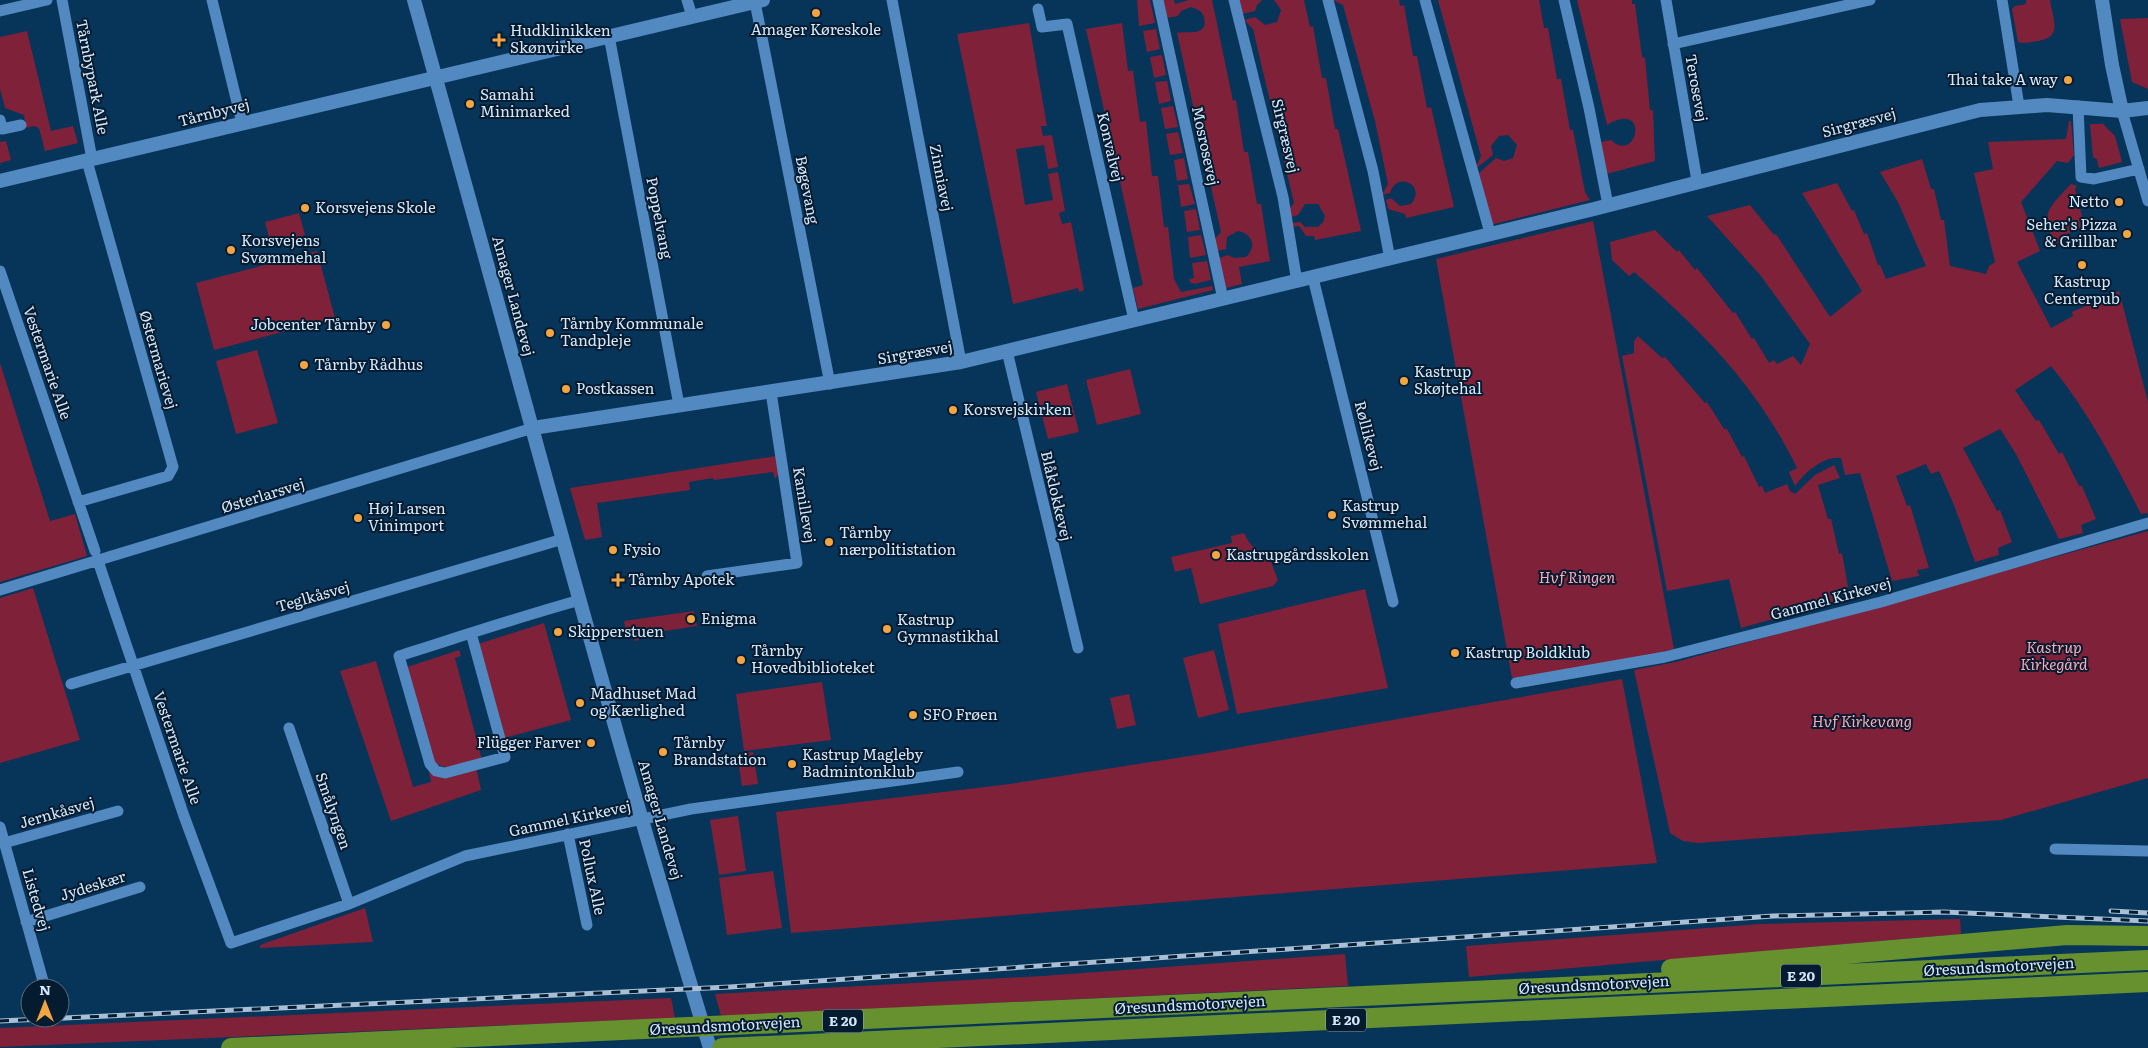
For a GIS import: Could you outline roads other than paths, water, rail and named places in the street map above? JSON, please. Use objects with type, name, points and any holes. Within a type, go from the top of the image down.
[{"type":"highway","points":[[1454,991],[1518,982],[2057,935],[2148,936]]},
{"type":"highway","name":"Øresundsmotorvejen","points":[[232,1048],[2148,960]]},
{"type":"highway","name":"Øresundsmotorvejen","points":[[722,1048],[1969,992],[2148,982]]},
{"type":"highway","points":[[1969,992],[2061,996],[2148,996]]},
{"type":"street","points":[[0,11],[47,0]]},
{"type":"street","name":"Tårnbypark Alle","points":[[62,0],[90,160]]},
{"type":"street","points":[[212,0],[242,123]]},
{"type":"street","name":"Amager Landevej","points":[[414,0],[562,539],[710,1048]]},
{"type":"street","points":[[687,0],[692,16]]},
{"type":"street","name":"Zinniavej","points":[[892,0],[961,362]]},
{"type":"street","name":"Mosrosevej","points":[[1158,0],[1223,299]]},
{"type":"street","name":"Sirgræsvej","points":[[1234,0],[1282,197],[1297,282]]},
{"type":"street","points":[[1328,0],[1372,171],[1390,259]]},
{"type":"street","points":[[1426,0],[1490,233]]},
{"type":"street","points":[[1564,0],[1590,108],[1608,205]]},
{"type":"street","name":"Terosevej","points":[[1666,0],[1697,181]]},
{"type":"street","points":[[1673,44],[1870,0]]},
{"type":"street","points":[[2002,0],[2019,106]]},
{"type":"street","points":[[2102,0],[2112,65],[2122,111],[2148,201]]},
{"type":"street","name":"Tårnbyvej","points":[[0,181],[759,1]]},
{"type":"street","name":"Bøgevang","points":[[759,1],[830,384]]},
{"type":"street","name":"Konvalvej","points":[[1038,9],[1042,27],[1067,24],[1134,320]]},
{"type":"street","name":"Poppelvang","points":[[609,36],[679,405]]},
{"type":"street","name":"Sirgræsvej","points":[[533,428],[830,384],[961,362],[1007,352],[1608,205],[1980,110],[2019,106],[2078,106],[2122,111],[2148,108]]},
{"type":"street","points":[[2078,106],[2081,176],[2094,179],[2139,169]]},
{"type":"street","points":[[0,120],[2,129],[21,125]]},
{"type":"street","name":"Østermarievej","points":[[78,502],[168,476],[173,466],[90,160]]},
{"type":"street","name":"Vestermarie Alle","points":[[0,270],[184,816],[230,942]]},
{"type":"street","name":"Røllikevej","points":[[1313,278],[1393,602]]},
{"type":"street","name":"Blåklokkevej","points":[[1007,352],[1078,648]]},
{"type":"street","name":"Kamillevej","points":[[707,576],[797,563],[771,392]]},
{"type":"street","name":"Østerlarsvej","points":[[0,590],[96,556],[533,428]]},
{"type":"street","name":"Gammel Kirkevej","points":[[1516,683],[1665,658],[1881,602],[2148,523]]},
{"type":"street","name":"Teglkåsvej","points":[[71,684],[562,539]]},
{"type":"street","points":[[471,633],[505,757],[445,772],[436,771],[430,764],[399,656],[471,633],[580,600]]},
{"type":"street","name":"Smålyngen","points":[[290,728],[349,904]]},
{"type":"street","name":"Gammel Kirkevej","points":[[230,942],[349,904],[465,856],[691,809],[958,772]]},
{"type":"street","name":"Jernkåsvej","points":[[4,843],[118,811]]},
{"type":"street","name":"Listedvej","points":[[0,827],[42,978]]},
{"type":"street","name":"Pollux Alle","points":[[568,834],[587,925]]},
{"type":"street","points":[[2055,849],[2148,851]]},
{"type":"street","name":"Jydeskær","points":[[26,922],[140,887]]},
{"type":"railway","points":[[2111,911],[2148,913]]},
{"type":"railway","points":[[0,1021],[730,987],[1773,916],[1944,912],[2148,921]]},
{"type":"place","name":"Amager Køreskole","points":[[816,13]]},
{"type":"place","name":"Hudklinikken Skønvirke","points":[[499,40]]},
{"type":"place","name":"Thai take A way","points":[[2068,80]]},
{"type":"place","name":"Samahi Minimarked","points":[[470,104]]},
{"type":"place","name":"Netto","points":[[2119,202]]},
{"type":"place","name":"Korsvejens Skole","points":[[305,208]]},
{"type":"place","name":"Seher's Pizza & Grillbar","points":[[2127,234]]},
{"type":"place","name":"Korsvejens Svømmehal","points":[[231,250]]},
{"type":"place","name":"Kastrup Centerpub","points":[[2082,265]]},
{"type":"place","name":"Jobcenter Tårnby","points":[[386,325]]},
{"type":"place","name":"Tårnby Kommunale Tandpleje","points":[[550,333]]},
{"type":"place","name":"Tårnby Rådhus","points":[[304,365]]},
{"type":"place","name":"Kastrup Skøjtehal","points":[[1404,381]]},
{"type":"place","name":"Postkassen","points":[[566,389]]},
{"type":"place","name":"Korsvejskirken","points":[[953,410]]},
{"type":"place","name":"Kastrup Svømmehal","points":[[1332,515]]},
{"type":"place","name":"Høj Larsen Vinimport","points":[[358,518]]},
{"type":"place","name":"Tårnby nærpolitistation","points":[[829,542]]},
{"type":"place","name":"Fysio","points":[[613,550]]},
{"type":"place","name":"Kastrupgårdsskolen","points":[[1216,555]]},
{"type":"place","name":"Tårnby Apotek","points":[[618,580]]},
{"type":"place","name":"Enigma","points":[[691,619]]},
{"type":"place","name":"Kastrup Gymnastikhal","points":[[887,629]]},
{"type":"place","name":"Skipperstuen","points":[[558,632]]},
{"type":"place","name":"Kastrup Boldklub","points":[[1455,653]]},
{"type":"place","name":"Tårnby Hovedbiblioteket","points":[[741,660]]},
{"type":"place","name":"Madhuset Mad og Kærlighed","points":[[580,703]]},
{"type":"place","name":"SFO Frøen","points":[[913,715]]},
{"type":"place","name":"Flügger Farver","points":[[591,743]]},
{"type":"place","name":"Tårnby Brandstation","points":[[663,752]]},
{"type":"place","name":"Kastrup Magleby Badmintonklub","points":[[792,764]]},
{"type":"park label","name":"Hvf Ringen","points":[[1577,578]]},
{"type":"park label","name":"Kastrup Kirkegård","points":[[2054,656]]},
{"type":"park label","name":"Hvf Kirkevang","points":[[1862,722]]}]
